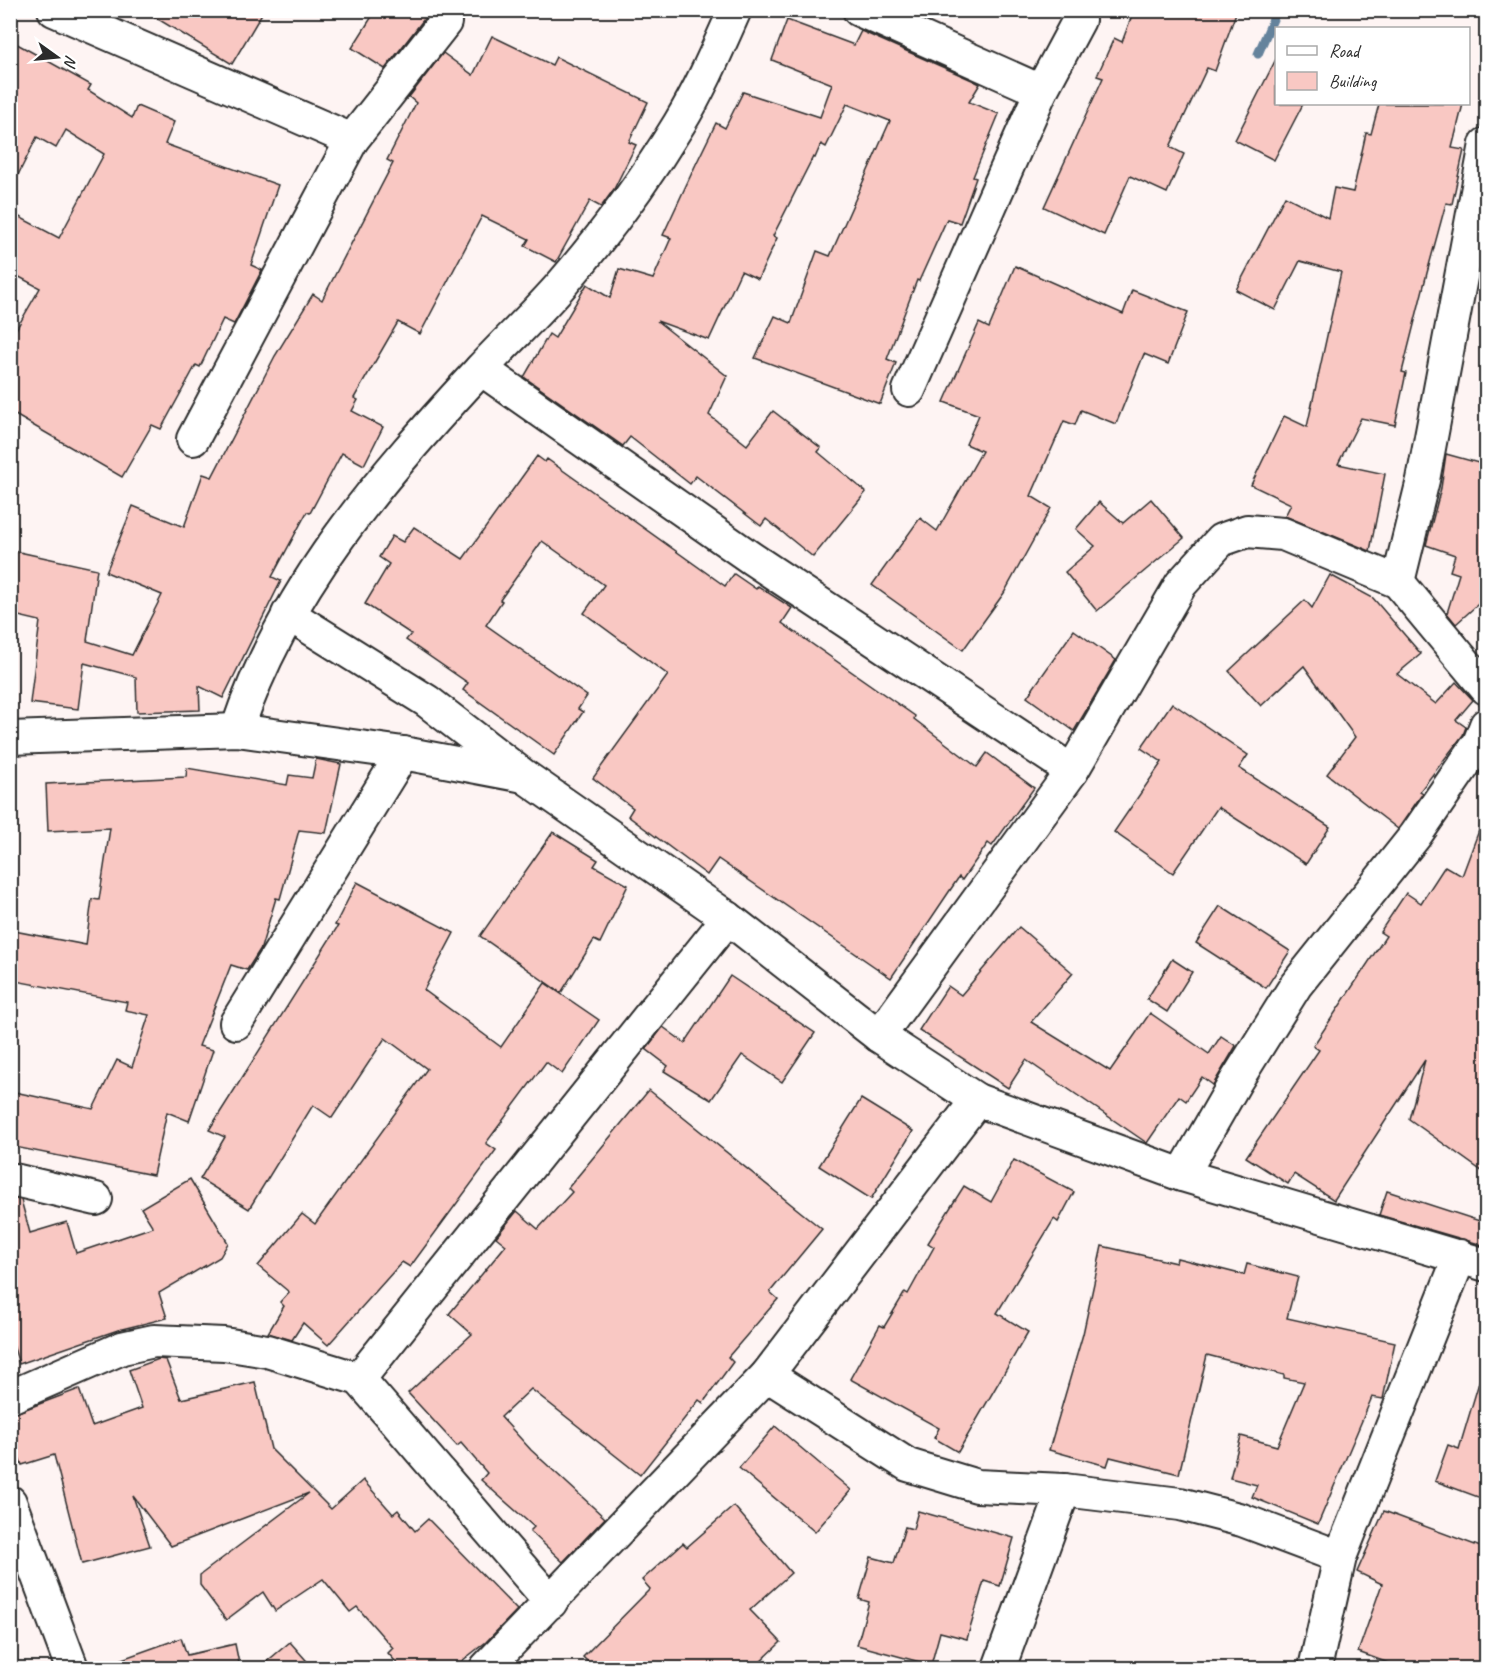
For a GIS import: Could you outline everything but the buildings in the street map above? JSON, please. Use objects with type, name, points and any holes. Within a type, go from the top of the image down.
[{"type":"street","points":[[54,10],[352,140]]},
{"type":"street","points":[[237,730],[252,682],[288,614],[333,545],[388,471],[561,285],[625,205],[680,123],[735,10]]},
{"type":"street","points":[[859,10],[1041,91]]},
{"type":"street","points":[[909,390],[1041,91],[1079,20]]},
{"type":"street","points":[[193,438],[352,140],[445,22]]},
{"type":"street","points":[[1398,582],[1424,480],[1486,144]]},
{"type":"street","points":[[481,369],[751,558],[1072,771]]},
{"type":"street","points":[[879,1036],[1072,771],[1181,584],[1221,540],[1247,531],[1283,534],[1398,582],[1486,688]]},
{"type":"street","points":[[288,614],[427,701],[524,776],[728,918],[879,1036],[977,1100],[1182,1175],[1473,1260],[1340,1557],[1315,1668]]},
{"type":"street","points":[[1182,1175],[1236,1081],[1296,985],[1415,836],[1479,743],[1486,724]]},
{"type":"street","points":[[10,738],[237,730],[403,753],[524,776]]},
{"type":"street","points":[[236,1023],[403,753]]},
{"type":"street","points":[[359,1379],[728,918]]},
{"type":"street","points":[[486,1668],[767,1375],[977,1100]]},
{"type":"street","points":[[10,1179],[96,1200]]},
{"type":"street","points":[[10,1397],[122,1348],[154,1341],[224,1344],[267,1351],[359,1379],[551,1602]]},
{"type":"street","points":[[767,1375],[908,1465],[977,1486],[1064,1490],[1180,1504],[1242,1520],[1340,1557]]},
{"type":"street","points":[[999,1668],[1064,1490]]},
{"type":"street","points":[[10,1502],[72,1668]]},
{"type":"waterway","points":[[1258,54],[1277,10]]}]
